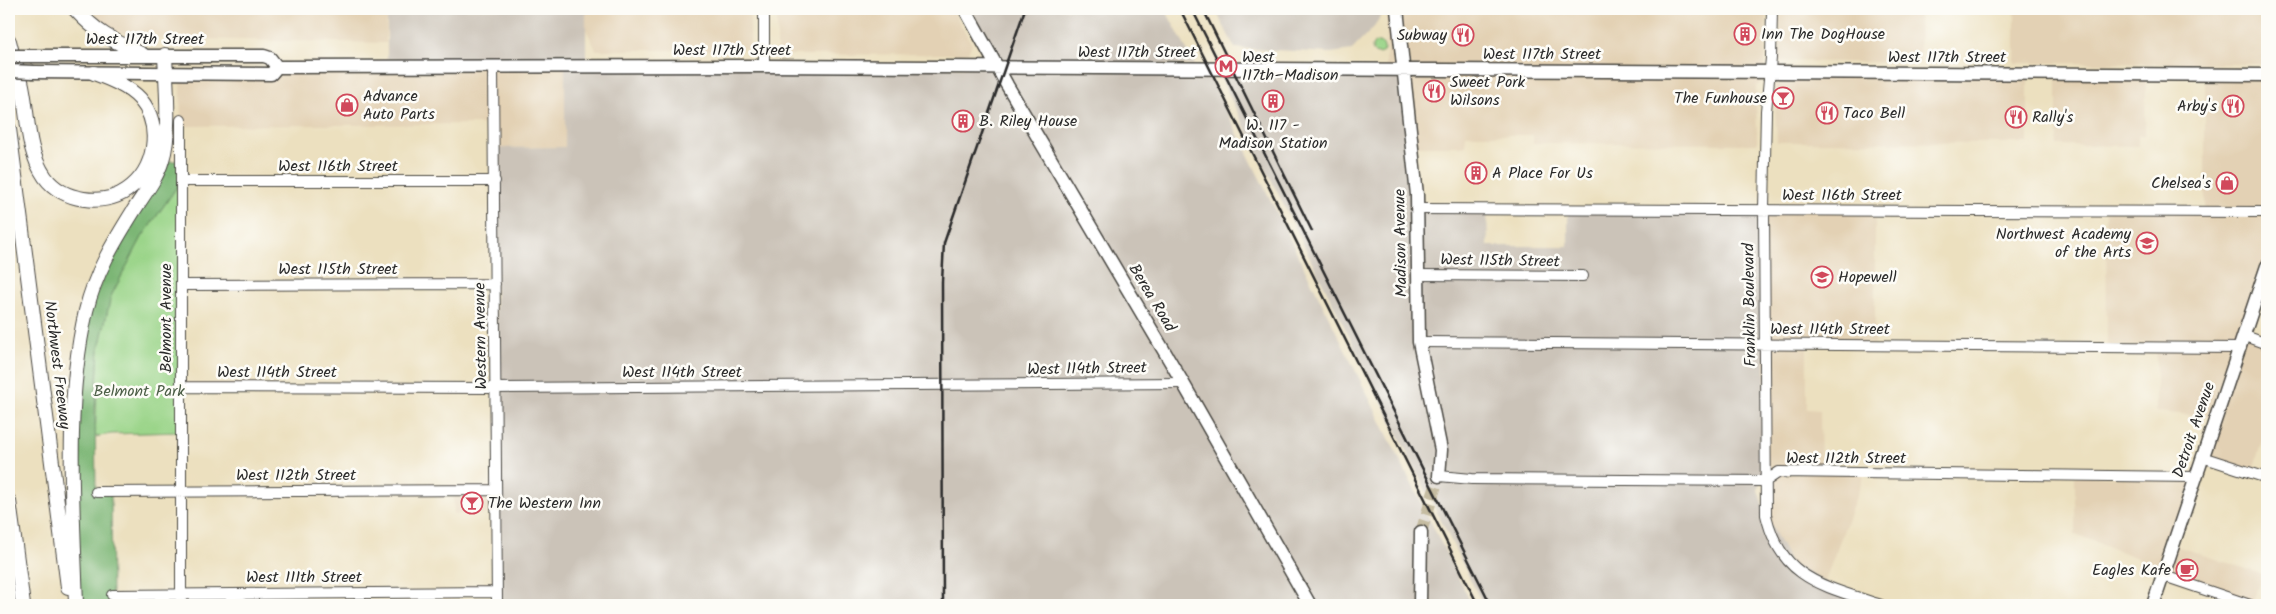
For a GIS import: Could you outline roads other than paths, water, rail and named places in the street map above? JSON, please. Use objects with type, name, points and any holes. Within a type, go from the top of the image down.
[{"type":"highway","points":[[75,9],[93,28],[143,55]]},
{"type":"highway","points":[[9,41],[21,82],[26,123],[34,158],[45,178],[55,188],[75,198],[84,200],[110,198],[126,191],[137,181],[149,163],[155,140],[150,118],[140,100],[120,84],[94,73]]},
{"type":"highway","points":[[76,605],[73,455],[74,398],[78,354],[86,311],[104,258],[154,179],[162,161],[166,143],[165,55]]},
{"type":"highway","name":"Northwest Freeway","points":[[9,129],[70,605]]},
{"type":"highway","points":[[9,500],[23,605]]},
{"type":"highway","points":[[9,534],[18,568]]},
{"type":"main road","name":"Berea Road","points":[[965,9],[1310,605]]},
{"type":"main road","name":"Madison Avenue","points":[[1397,9],[1416,180],[1419,342],[1441,450],[1440,476]]},
{"type":"main road","name":"West 117th Street","points":[[9,56],[264,56],[270,58],[277,67]]},
{"type":"main road","name":"West 117th Street","points":[[9,71],[271,74],[277,67],[764,66],[2267,75]]},
{"type":"main road","name":"Detroit Avenue","points":[[2153,605],[2267,266]]},
{"type":"main road","points":[[1420,605],[1421,532]]},
{"type":"street","points":[[764,9],[764,66]]},
{"type":"street","name":"Franklin Boulevard","points":[[1772,9],[1770,72],[1766,111],[1764,209],[1766,515],[1773,539],[1791,564],[1816,583],[1881,605]]},
{"type":"street","name":"Western Avenue","points":[[493,66],[497,605]]},
{"type":"street","name":"Belmont Avenue","points":[[180,120],[181,605]]},
{"type":"street","name":"West 116th Street","points":[[180,182],[495,181]]},
{"type":"street","name":"West 116th Street","points":[[1417,209],[2267,212]]},
{"type":"street","name":"West 115th Street","points":[[1418,275],[1583,276]]},
{"type":"street","name":"West 115th Street","points":[[181,285],[495,284]]},
{"type":"street","name":"West 114th Street","points":[[1419,342],[1765,344],[2243,342],[2267,344]]},
{"type":"street","name":"West 114th Street","points":[[181,387],[496,388],[1183,383]]},
{"type":"street","points":[[2202,457],[2267,478]]},
{"type":"street","name":"West 112th Street","points":[[1440,476],[1472,479],[1766,481],[1779,472],[2195,477]]},
{"type":"street","name":"West 112th Street","points":[[96,492],[181,490],[496,490]]},
{"type":"street","points":[[2164,576],[2250,605]]},
{"type":"street","name":"West 111th Street","points":[[112,595],[496,592]]},
{"type":"tunnel","points":[[1421,532],[1439,476]]},
{"type":"railway","points":[[943,605],[942,282],[944,243],[1025,9]]},
{"type":"railway","points":[[1180,9],[1478,605]]},
{"type":"railway","points":[[1192,9],[1491,605]]},
{"type":"railway","points":[[1203,9],[1312,231]]},
{"type":"place","name":"Inn The DogHouse","points":[[1745,34]]},
{"type":"place","name":"Subway","points":[[1463,35]]},
{"type":"place","name":"West 117th–Madison","points":[[1226,66]]},
{"type":"place","name":"Sweet Pork Wilsons","points":[[1434,91]]},
{"type":"place","name":"The Funhouse","points":[[1783,98]]},
{"type":"place","name":"W. 117 - Madison Station","points":[[1273,101]]},
{"type":"place","name":"Advance Auto Parts","points":[[347,105]]},
{"type":"place","name":"Arby's","points":[[2233,106]]},
{"type":"place","name":"Taco Bell","points":[[1827,113]]},
{"type":"place","name":"Rally's","points":[[2016,117]]},
{"type":"place","name":"B. Riley House","points":[[963,121]]},
{"type":"place","name":"A Place For Us","points":[[1476,173]]},
{"type":"place","name":"Chelsea's","points":[[2227,183]]},
{"type":"place","name":"Northwest Academy of the Arts","points":[[2147,243]]},
{"type":"place","name":"Hopewell","points":[[1822,277]]},
{"type":"place","name":"The Western Inn","points":[[472,503]]},
{"type":"place","name":"Eagles Kafe","points":[[2187,570]]},
{"type":"park label","name":"Belmont Park","points":[[139,391]]}]
